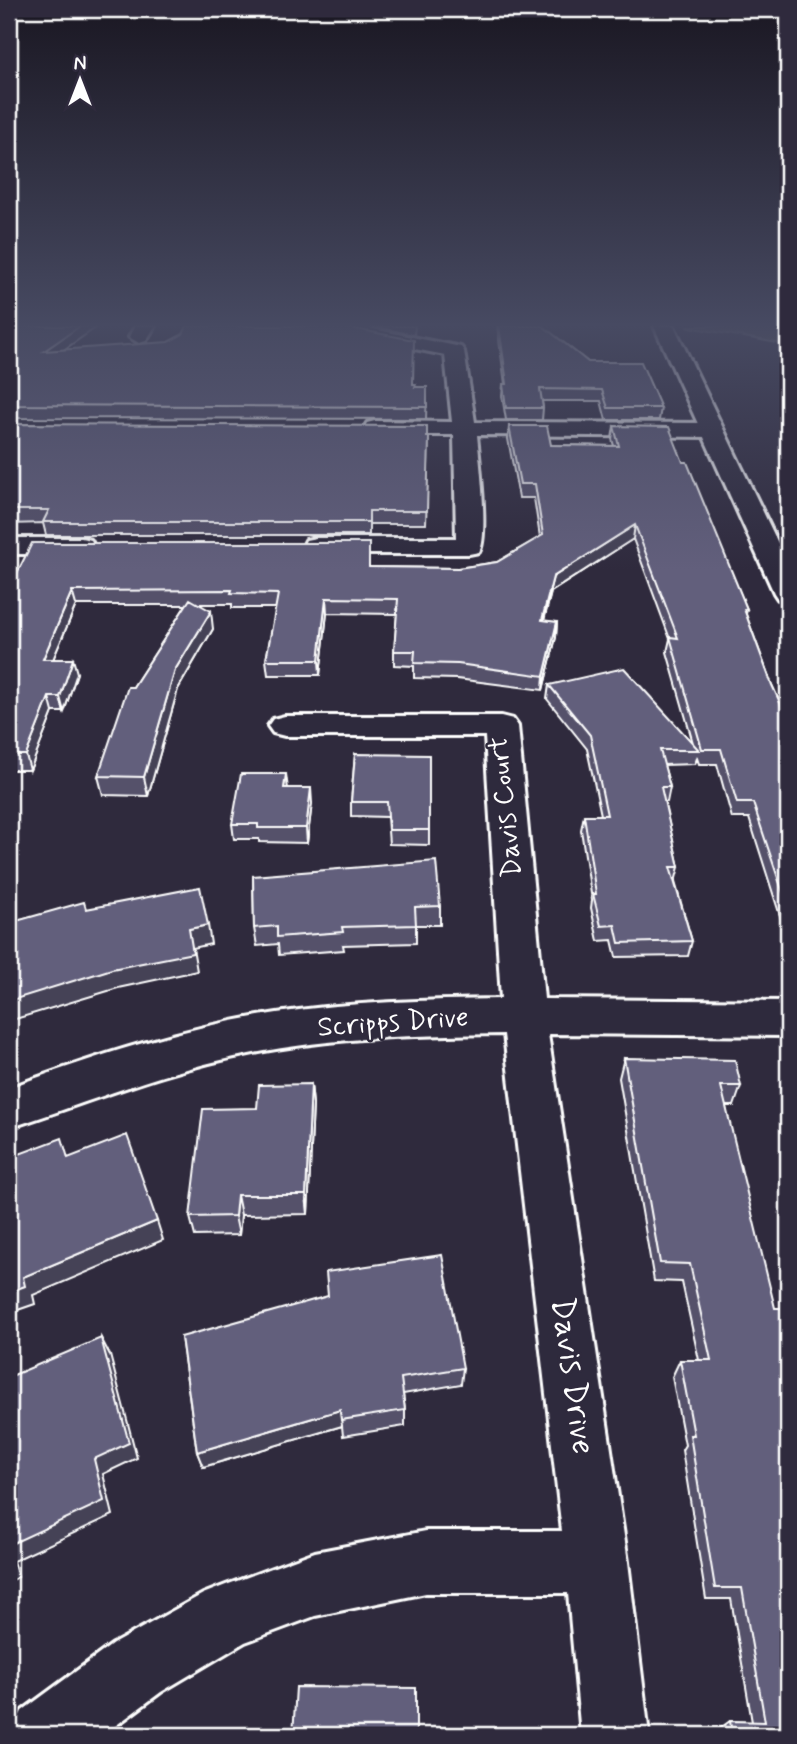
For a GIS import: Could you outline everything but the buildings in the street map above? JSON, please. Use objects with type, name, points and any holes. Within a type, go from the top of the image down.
[{"type":"street","points":[[288,546],[469,546],[471,478],[464,407]]},
{"type":"street","points":[[701,407],[788,593]]},
{"type":"street","points":[[356,428],[712,430]]},
{"type":"street","points":[[9,546],[106,546]]},
{"type":"street","name":"Davis Court","points":[[285,726],[501,726],[524,1017]]},
{"type":"street","name":"Davis Drive","points":[[524,1017],[597,1562],[615,1735]]},
{"type":"street","name":"Scripps Drive","points":[[9,1108],[87,1078],[175,1053],[250,1036],[394,1019],[788,1018]]},
{"type":"street","points":[[46,1735],[137,1668],[226,1617],[315,1584],[426,1562],[597,1562]]}]
